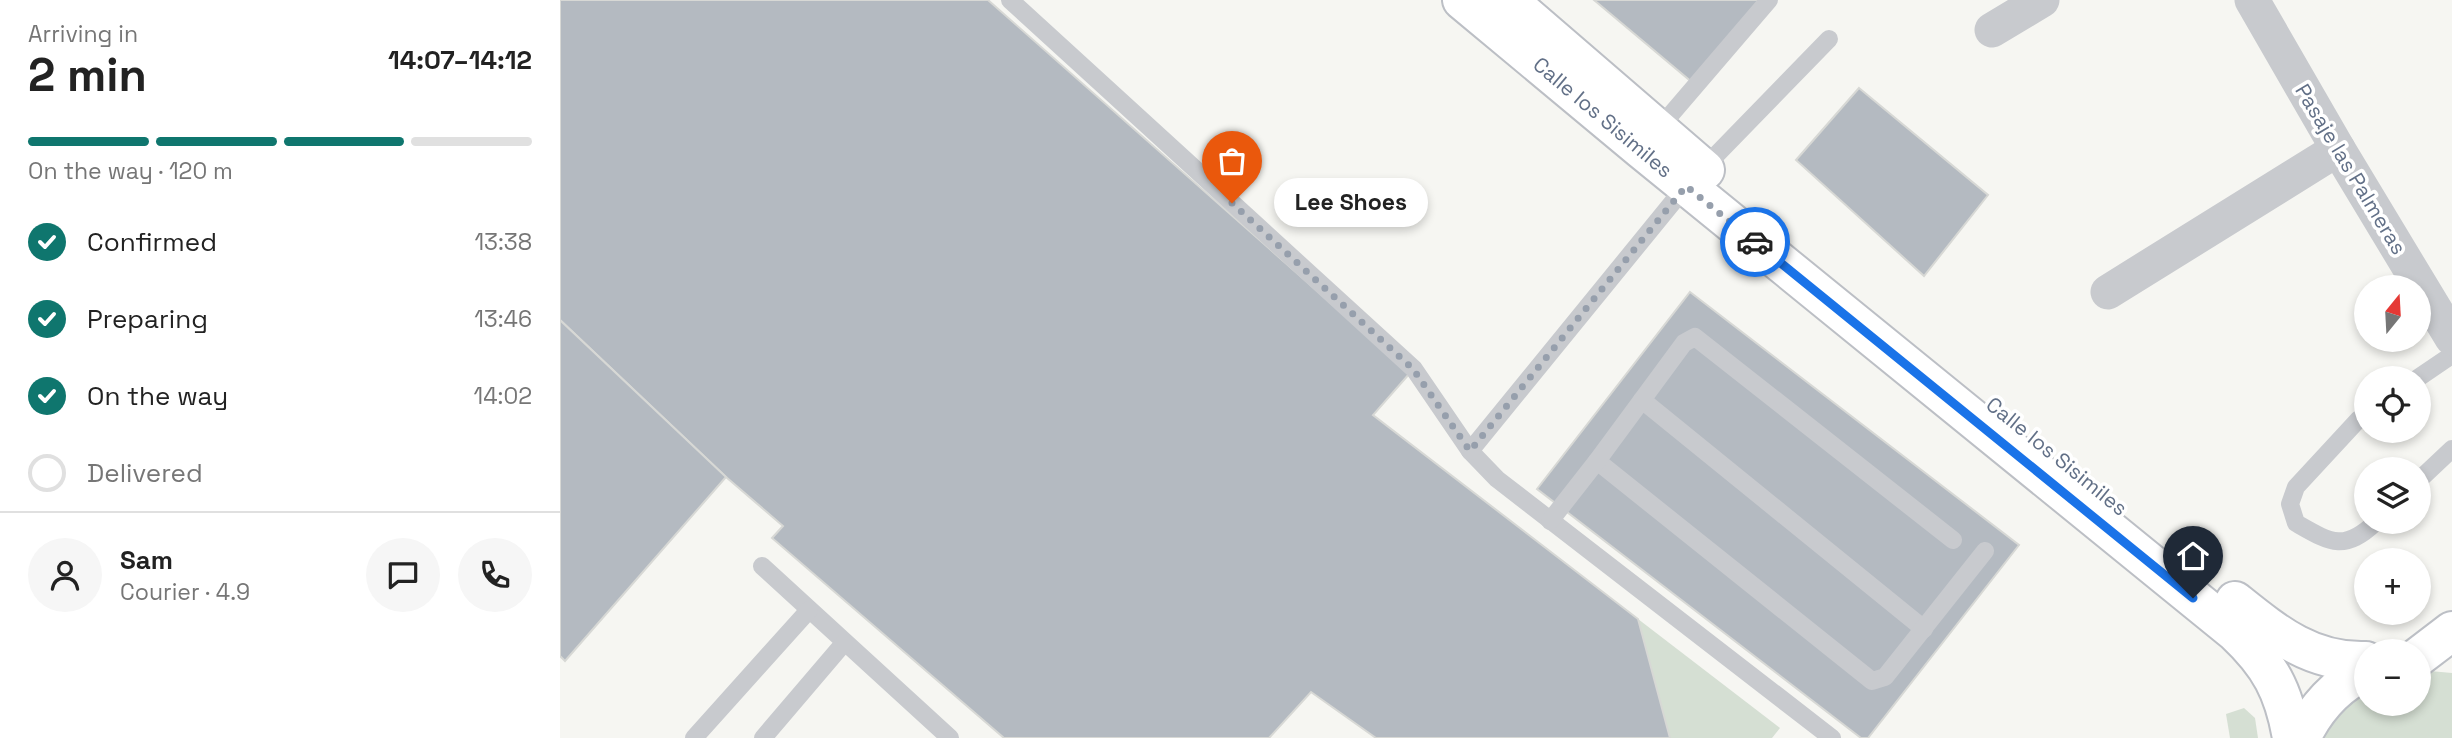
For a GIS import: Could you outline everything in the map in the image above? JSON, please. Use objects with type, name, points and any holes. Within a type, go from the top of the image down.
[{"type":"main road","name":"Calle los Sisimiles","points":[[1462,0],[1650,139],[2235,632],[2257,653],[2275,679],[2287,708],[2292,738]]},
{"type":"main road","name":"Calle los Sisimiles","points":[[1508,0],[1650,139]]},
{"type":"main road","name":"Calle los Sisimiles","points":[[1695,177],[2280,637],[2315,654],[2354,662]]},
{"type":"main road","points":[[2431,647],[2452,631]]},
{"type":"main road","points":[[2431,658],[2452,659]]},
{"type":"main road","points":[[2301,738],[2325,701],[2354,677]]},
{"type":"street","points":[[1992,30],[2042,0]]},
{"type":"street","name":"Pasaje las Palmeras","points":[[2252,0],[2452,338]]},
{"type":"street","points":[[2108,292],[2338,149]]},
{"type":"lane","points":[[1010,0],[1413,369],[1470,451],[1497,479],[1832,738]]},
{"type":"lane","points":[[1650,139],[1769,0]]},
{"type":"lane","points":[[1470,451],[1695,177],[1829,39]]},
{"type":"lane","points":[[1550,521],[1684,343],[1695,337],[1953,540]]},
{"type":"lane","points":[[2431,369],[2452,355]]},
{"type":"lane","points":[[1642,400],[1924,629]]},
{"type":"lane","points":[[2354,424],[2297,487],[2290,504],[2296,523],[2319,536],[2342,542],[2362,534]]},
{"type":"lane","points":[[2431,469],[2452,449]]},
{"type":"lane","points":[[1597,461],[1872,681],[1885,677],[1985,551]]},
{"type":"lane","points":[[762,566],[950,738]]},
{"type":"lane","points":[[694,738],[809,610]]},
{"type":"lane","points":[[763,738],[844,643]]},
{"type":"shaded area","points":[[1638,619],[1780,728],[1772,738],[1670,738]]},
{"type":"shaded area","points":[[2431,671],[2452,673],[2452,738],[2319,738],[2325,728],[2354,698],[2354,716],[2431,716]]},
{"type":"shaded area","points":[[2244,708],[2255,718],[2258,738],[2230,738],[2226,714]]},
{"type":"building","points":[[560,0],[988,0],[1410,373],[1373,415],[1638,619],[1670,738],[1376,738],[1311,692],[1269,738],[1004,738],[772,538],[783,526],[726,477],[560,320]]},
{"type":"building","points":[[1594,0],[1765,0],[1693,83]]},
{"type":"building","points":[[1859,88],[1988,195],[1924,276],[1796,160]]},
{"type":"building","points":[[1690,292],[2019,545],[1868,738],[1861,738],[1537,489]]},
{"type":"building","points":[[560,320],[726,477],[565,661],[560,656]]},
{"type":"way so far","points":[[1232,203],[1413,369],[1470,451],[1686,186],[1755,242]]},
{"type":"place","name":"Lee Shoes","points":[[1232,203]]},
{"type":"route","points":[[1755,242],[2193,598]]}]
